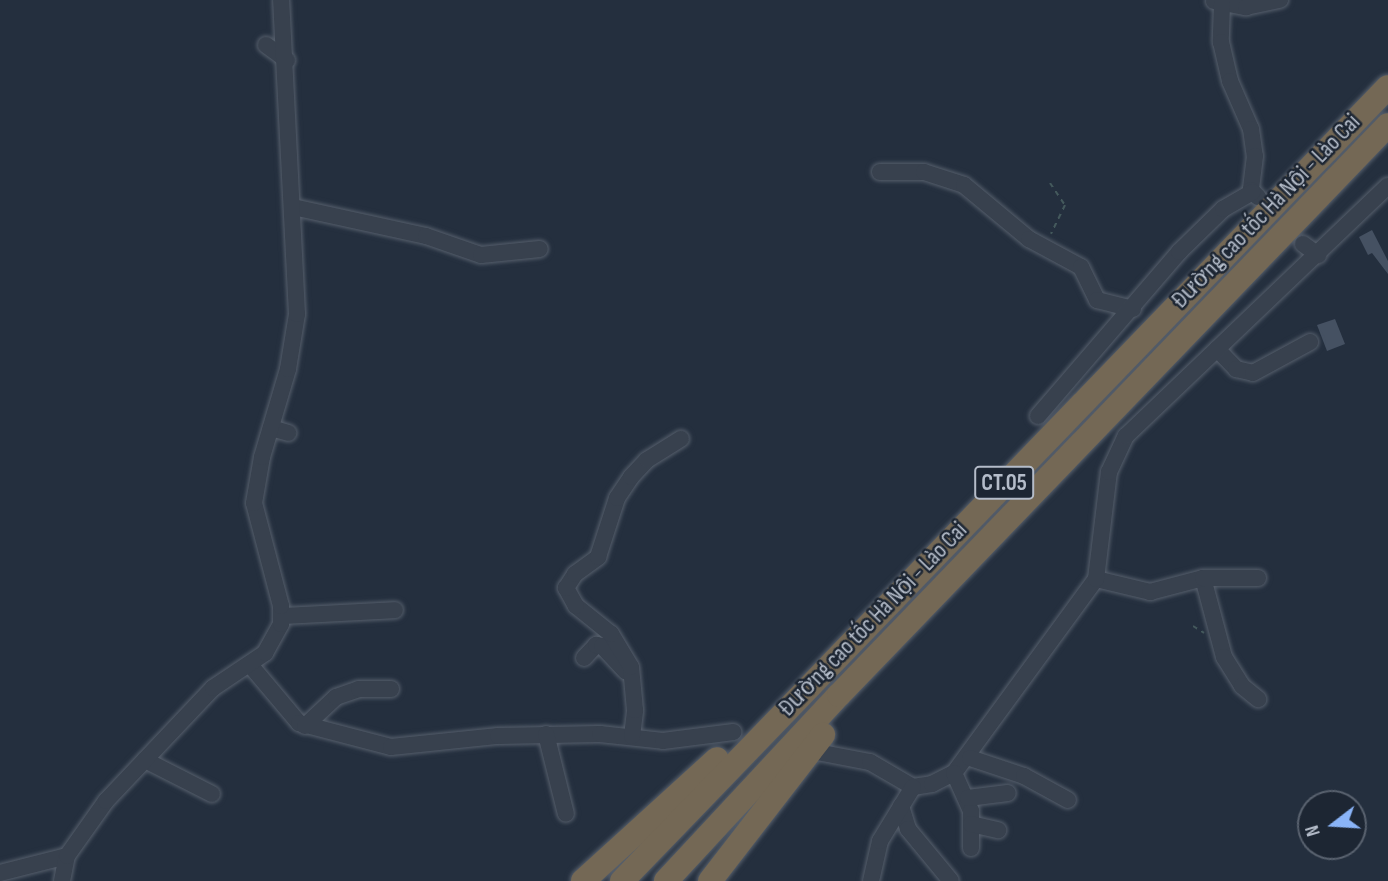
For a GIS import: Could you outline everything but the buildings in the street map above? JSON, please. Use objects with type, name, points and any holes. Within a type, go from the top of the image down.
[{"type":"highway","name":"Đường cao tốc Hà Nội - Lào Cai","points":[[622,881],[1388,88]]},
{"type":"highway","name":"Đường cao tốc Hà Nội - Lào Cai","points":[[666,881],[1388,125]]},
{"type":"highway","points":[[710,881],[803,759],[993,538]]},
{"type":"highway","points":[[583,881],[869,623]]},
{"type":"street","points":[[62,881],[68,856],[107,802],[213,688],[251,666],[271,645],[282,616],[254,503],[296,329],[287,60],[281,0]]},
{"type":"street","points":[[1038,416],[1070,373],[1133,309],[1179,252],[1223,209],[1256,195],[1254,146],[1226,70],[1217,2],[1256,6],[1280,0]]},
{"type":"street","points":[[266,45],[287,60]]},
{"type":"street","points":[[880,172],[934,174],[964,185],[1029,239],[1081,267],[1097,300],[1133,309]]},
{"type":"street","points":[[817,752],[870,762],[913,786],[933,784],[954,773],[970,758],[1096,579],[1112,459],[1126,436],[1165,395],[1385,194]]},
{"type":"street","points":[[293,207],[426,236],[481,255],[540,249]]},
{"type":"street","points":[[1303,244],[1318,255]]},
{"type":"street","points":[[1217,349],[1236,369],[1253,373],[1310,342]]},
{"type":"street","points":[[271,428],[288,433]]},
{"type":"street","points":[[632,736],[634,686],[631,667],[611,634],[576,606],[566,588],[575,574],[598,557],[617,498],[631,477],[647,460],[681,439]]},
{"type":"street","points":[[1096,579],[1150,592],[1203,578],[1258,578]]},
{"type":"street","points":[[1203,578],[1224,657],[1242,686],[1258,699]]},
{"type":"street","points":[[282,616],[395,610]]},
{"type":"street","points":[[584,658],[596,645],[602,646],[634,686]]},
{"type":"street","points":[[251,666],[292,717],[305,726],[391,747],[546,734],[632,736],[663,741],[733,732]]},
{"type":"street","points":[[305,726],[336,697],[359,689],[391,689]]},
{"type":"street","points":[[546,734],[566,814]]},
{"type":"street","points":[[970,758],[1024,776],[1068,800]]},
{"type":"street","points":[[145,760],[212,794]]},
{"type":"street","points":[[954,773],[968,798],[971,848]]},
{"type":"street","points":[[870,881],[880,841],[913,786]]},
{"type":"street","points":[[968,798],[1009,793]]},
{"type":"street","points":[[901,806],[908,830],[951,881]]},
{"type":"street","points":[[971,824],[998,830]]},
{"type":"street","points":[[0,873],[68,856]]},
{"type":"path","points":[[1047,248],[1064,212],[1062,196],[1050,183]]}]
